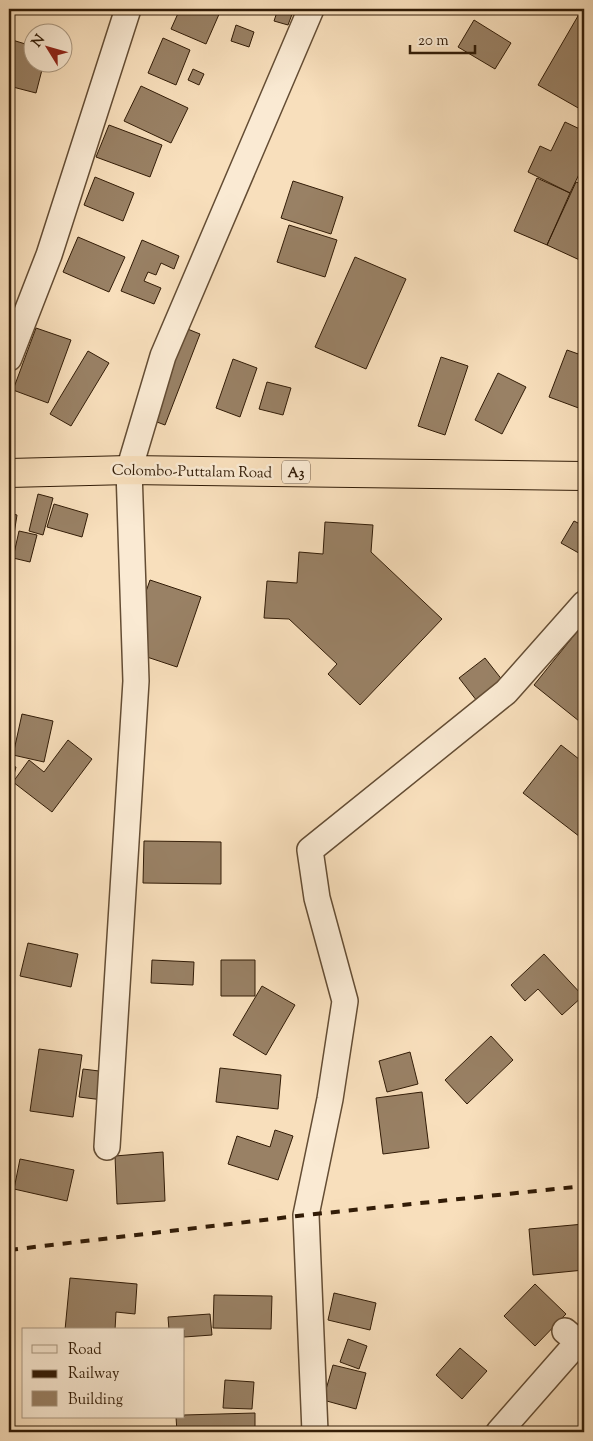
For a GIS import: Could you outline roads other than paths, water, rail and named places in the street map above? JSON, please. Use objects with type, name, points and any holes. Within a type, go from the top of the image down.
[{"type":"highway","name":"Colombo-Puttalam Road","points":[[9,472],[129,470],[584,476]]},
{"type":"street","points":[[9,358],[50,256],[128,9]]},
{"type":"street","points":[[106,1147],[136,681],[129,470],[163,356],[311,9]]},
{"type":"street","points":[[315,1432],[306,1214],[330,1099],[345,1001],[317,898],[310,850],[506,692],[584,604]]},
{"type":"street","points":[[498,1432],[578,1342],[565,1331]]},
{"type":"railway","points":[[9,1250],[306,1215],[584,1186]]}]
